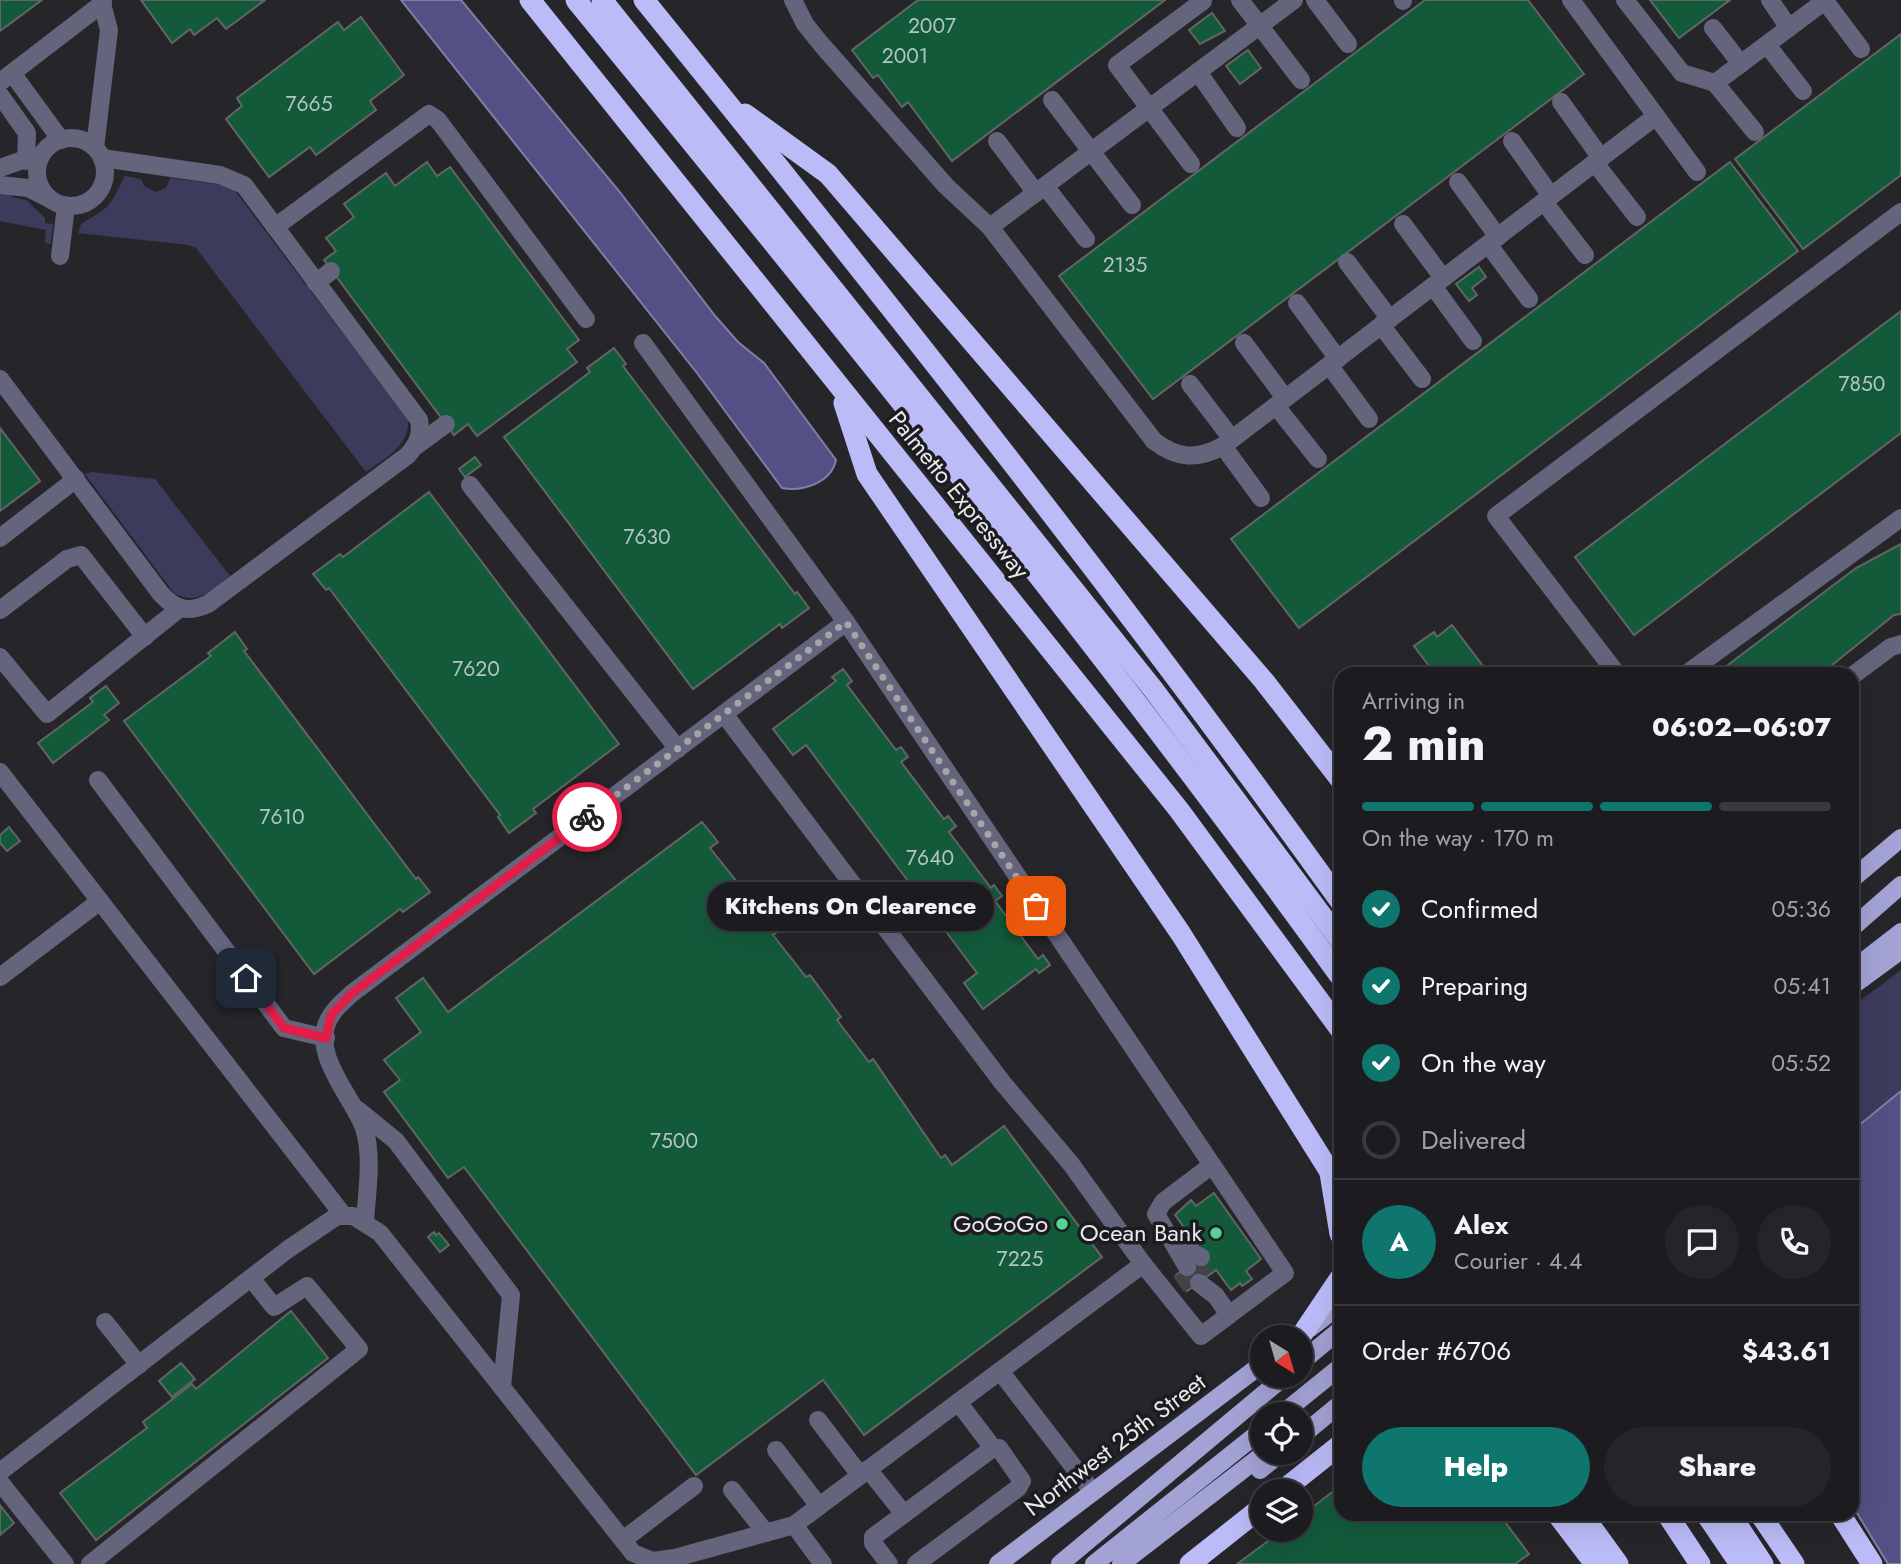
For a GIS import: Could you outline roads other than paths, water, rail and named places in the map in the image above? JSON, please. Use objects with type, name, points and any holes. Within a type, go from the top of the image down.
[{"type":"highway","name":"Palmetto Expressway","points":[[530,0],[1179,810],[1334,1021]]},
{"type":"highway","points":[[576,0],[757,222],[1138,702],[1334,968]]},
{"type":"highway","points":[[603,0],[1153,689],[1334,932]]},
{"type":"highway","points":[[645,0],[917,343],[1235,757],[1334,893]]},
{"type":"highway","points":[[724,98],[828,174],[1247,661],[1334,771]]},
{"type":"highway","points":[[841,391],[867,474],[1181,934],[1334,1178]]},
{"type":"highway","points":[[1307,1325],[1334,1287]]},
{"type":"highway","points":[[1297,1479],[1334,1450]]},
{"type":"highway","points":[[1191,1564],[1250,1517]]},
{"type":"highway","points":[[1562,1521],[1595,1564]]},
{"type":"highway","points":[[1587,1521],[1618,1564]]},
{"type":"highway","points":[[1672,1521],[1700,1564]]},
{"type":"highway","points":[[1711,1521],[1740,1564]]},
{"type":"highway","points":[[1735,1521],[1763,1564]]},
{"type":"highway","points":[[1765,1521],[1794,1564]]},
{"type":"highway","points":[[1844,1521],[1872,1564]]},
{"type":"main road","points":[[1859,872],[1901,838]]},
{"type":"main road","points":[[1859,922],[1901,886]]},
{"type":"main road","points":[[1859,973],[1901,925]]},
{"type":"main road","points":[[1859,974],[1901,932]]},
{"type":"main road","points":[[1859,976],[1901,950]]},
{"type":"main road","points":[[1313,1325],[1334,1310]]},
{"type":"main road","points":[[1313,1352],[1334,1335]]},
{"type":"main road","points":[[1297,1402],[1334,1372]]},
{"type":"main road","name":"Northwest 25th Street","points":[[999,1564],[1250,1373]]},
{"type":"main road","points":[[1060,1564],[1271,1388]]},
{"type":"main road","points":[[1313,1414],[1334,1397]]},
{"type":"main road","points":[[1313,1426],[1334,1409]]},
{"type":"main road","points":[[1094,1564],[1250,1440]]},
{"type":"main road","points":[[1121,1564],[1250,1464]]},
{"type":"main road","points":[[1138,1564],[1265,1465]]},
{"type":"street","points":[[793,0],[805,24],[821,44],[946,186],[990,227],[1154,441],[1169,452],[1187,457],[1205,456],[1227,443],[1656,117]]},
{"type":"street","points":[[1240,0],[1301,80]]},
{"type":"street","points":[[990,227],[1294,0]]},
{"type":"street","points":[[1315,0],[1348,44]]},
{"type":"street","points":[[1571,0],[1697,172]]},
{"type":"street","points":[[1625,0],[1682,73],[1715,83],[1755,132]]},
{"type":"street","points":[[1770,0],[1789,28]]},
{"type":"street","points":[[1191,164],[1117,65],[1203,1]]},
{"type":"street","points":[[1715,83],[1825,1],[1861,49]]},
{"type":"street","points":[[61,139],[6,77],[102,2],[109,30],[98,153]]},
{"type":"street","points":[[1713,28],[1741,64]]},
{"type":"street","points":[[1767,45],[1803,91]]},
{"type":"street","points":[[1198,72],[1237,128]]},
{"type":"street","points":[[0,95],[27,133],[26,160]]},
{"type":"street","points":[[1052,100],[1132,205]]},
{"type":"street","points":[[1561,102],[1637,217]]},
{"type":"street","points":[[275,227],[429,114],[438,120],[586,319]]},
{"type":"street","points":[[0,168],[26,160],[61,139],[85,141],[98,153],[105,170],[98,193],[78,206],[59,203],[28,188],[0,185]]},
{"type":"street","points":[[996,141],[1086,239]]},
{"type":"street","points":[[1511,141],[1585,255]]},
{"type":"street","points":[[44,151],[38,164],[37,178],[42,191],[59,203]]},
{"type":"street","points":[[98,153],[229,177],[244,186],[419,420],[421,428],[416,446]]},
{"type":"street","points":[[1458,182],[1529,299]]},
{"type":"street","points":[[59,203],[60,256]]},
{"type":"street","points":[[1612,667],[1496,516],[1901,212]]},
{"type":"street","points":[[1404,224],[1473,341]]},
{"type":"street","points":[[1347,262],[1422,379]]},
{"type":"street","points":[[316,283],[331,271]]},
{"type":"street","points":[[1297,303],[1369,419]]},
{"type":"street","points":[[643,343],[846,622],[1285,1273],[1201,1336],[1143,1264],[1070,1164],[1002,1082],[724,714]]},
{"type":"street","points":[[1244,343],[1318,459]]},
{"type":"street","points":[[0,379],[161,594],[179,609],[188,610],[208,604],[446,424]]},
{"type":"street","points":[[1190,384],[1261,498]]},
{"type":"street","points":[[0,538],[76,479]]},
{"type":"street","points":[[470,485],[678,749]]},
{"type":"street","points":[[1696,667],[1901,517]]},
{"type":"street","points":[[0,610],[67,559],[81,555],[145,637]]},
{"type":"street","points":[[0,657],[47,714],[179,609]]},
{"type":"street","points":[[365,1220],[368,1163],[365,1131],[355,1108],[328,1065],[326,1038],[331,1015],[351,994],[846,622]]},
{"type":"street","points":[[1859,671],[1901,644]]},
{"type":"street","points":[[2,778],[344,1216]]},
{"type":"street","points":[[98,780],[284,1028],[326,1038]]},
{"type":"street","points":[[0,977],[100,901]]},
{"type":"street","points":[[355,1108],[396,1141],[511,1295],[502,1386]]},
{"type":"street","points":[[1191,1264],[1156,1214],[1163,1202],[1212,1166]]},
{"type":"street","points":[[0,1472],[251,1278],[337,1216],[344,1216],[365,1220],[380,1233],[631,1552],[653,1561],[675,1558],[794,1525],[1143,1264]]},
{"type":"street","points":[[90,1564],[359,1349],[307,1286],[274,1307],[251,1278]]},
{"type":"street","points":[[1202,1280],[1229,1315]]},
{"type":"street","points":[[105,1322],[139,1365]]},
{"type":"street","points":[[1000,1371],[1093,1492]]},
{"type":"street","points":[[958,1402],[993,1448]]},
{"type":"street","points":[[818,1420],[904,1514]]},
{"type":"street","points":[[889,1564],[873,1543],[873,1537],[993,1448],[999,1448],[1022,1481],[1018,1488],[916,1564]]},
{"type":"street","points":[[776,1450],[819,1506]]},
{"type":"street","points":[[0,1482],[65,1564]]},
{"type":"street","points":[[631,1552],[694,1486]]},
{"type":"street","points":[[732,1490],[766,1533]]},
{"type":"street","points":[[794,1525],[822,1564]]},
{"type":"tunnel","points":[[1194,1262],[1206,1278]]},
{"type":"tunnel","points":[[1181,1272],[1192,1288]]},
{"type":"place","name":"Kitchens On Clearence","points":[[1036,906]]},
{"type":"place","name":"GoGoGo","points":[[1062,1224]]},
{"type":"place","name":"Ocean Bank","points":[[1216,1233]]}]
